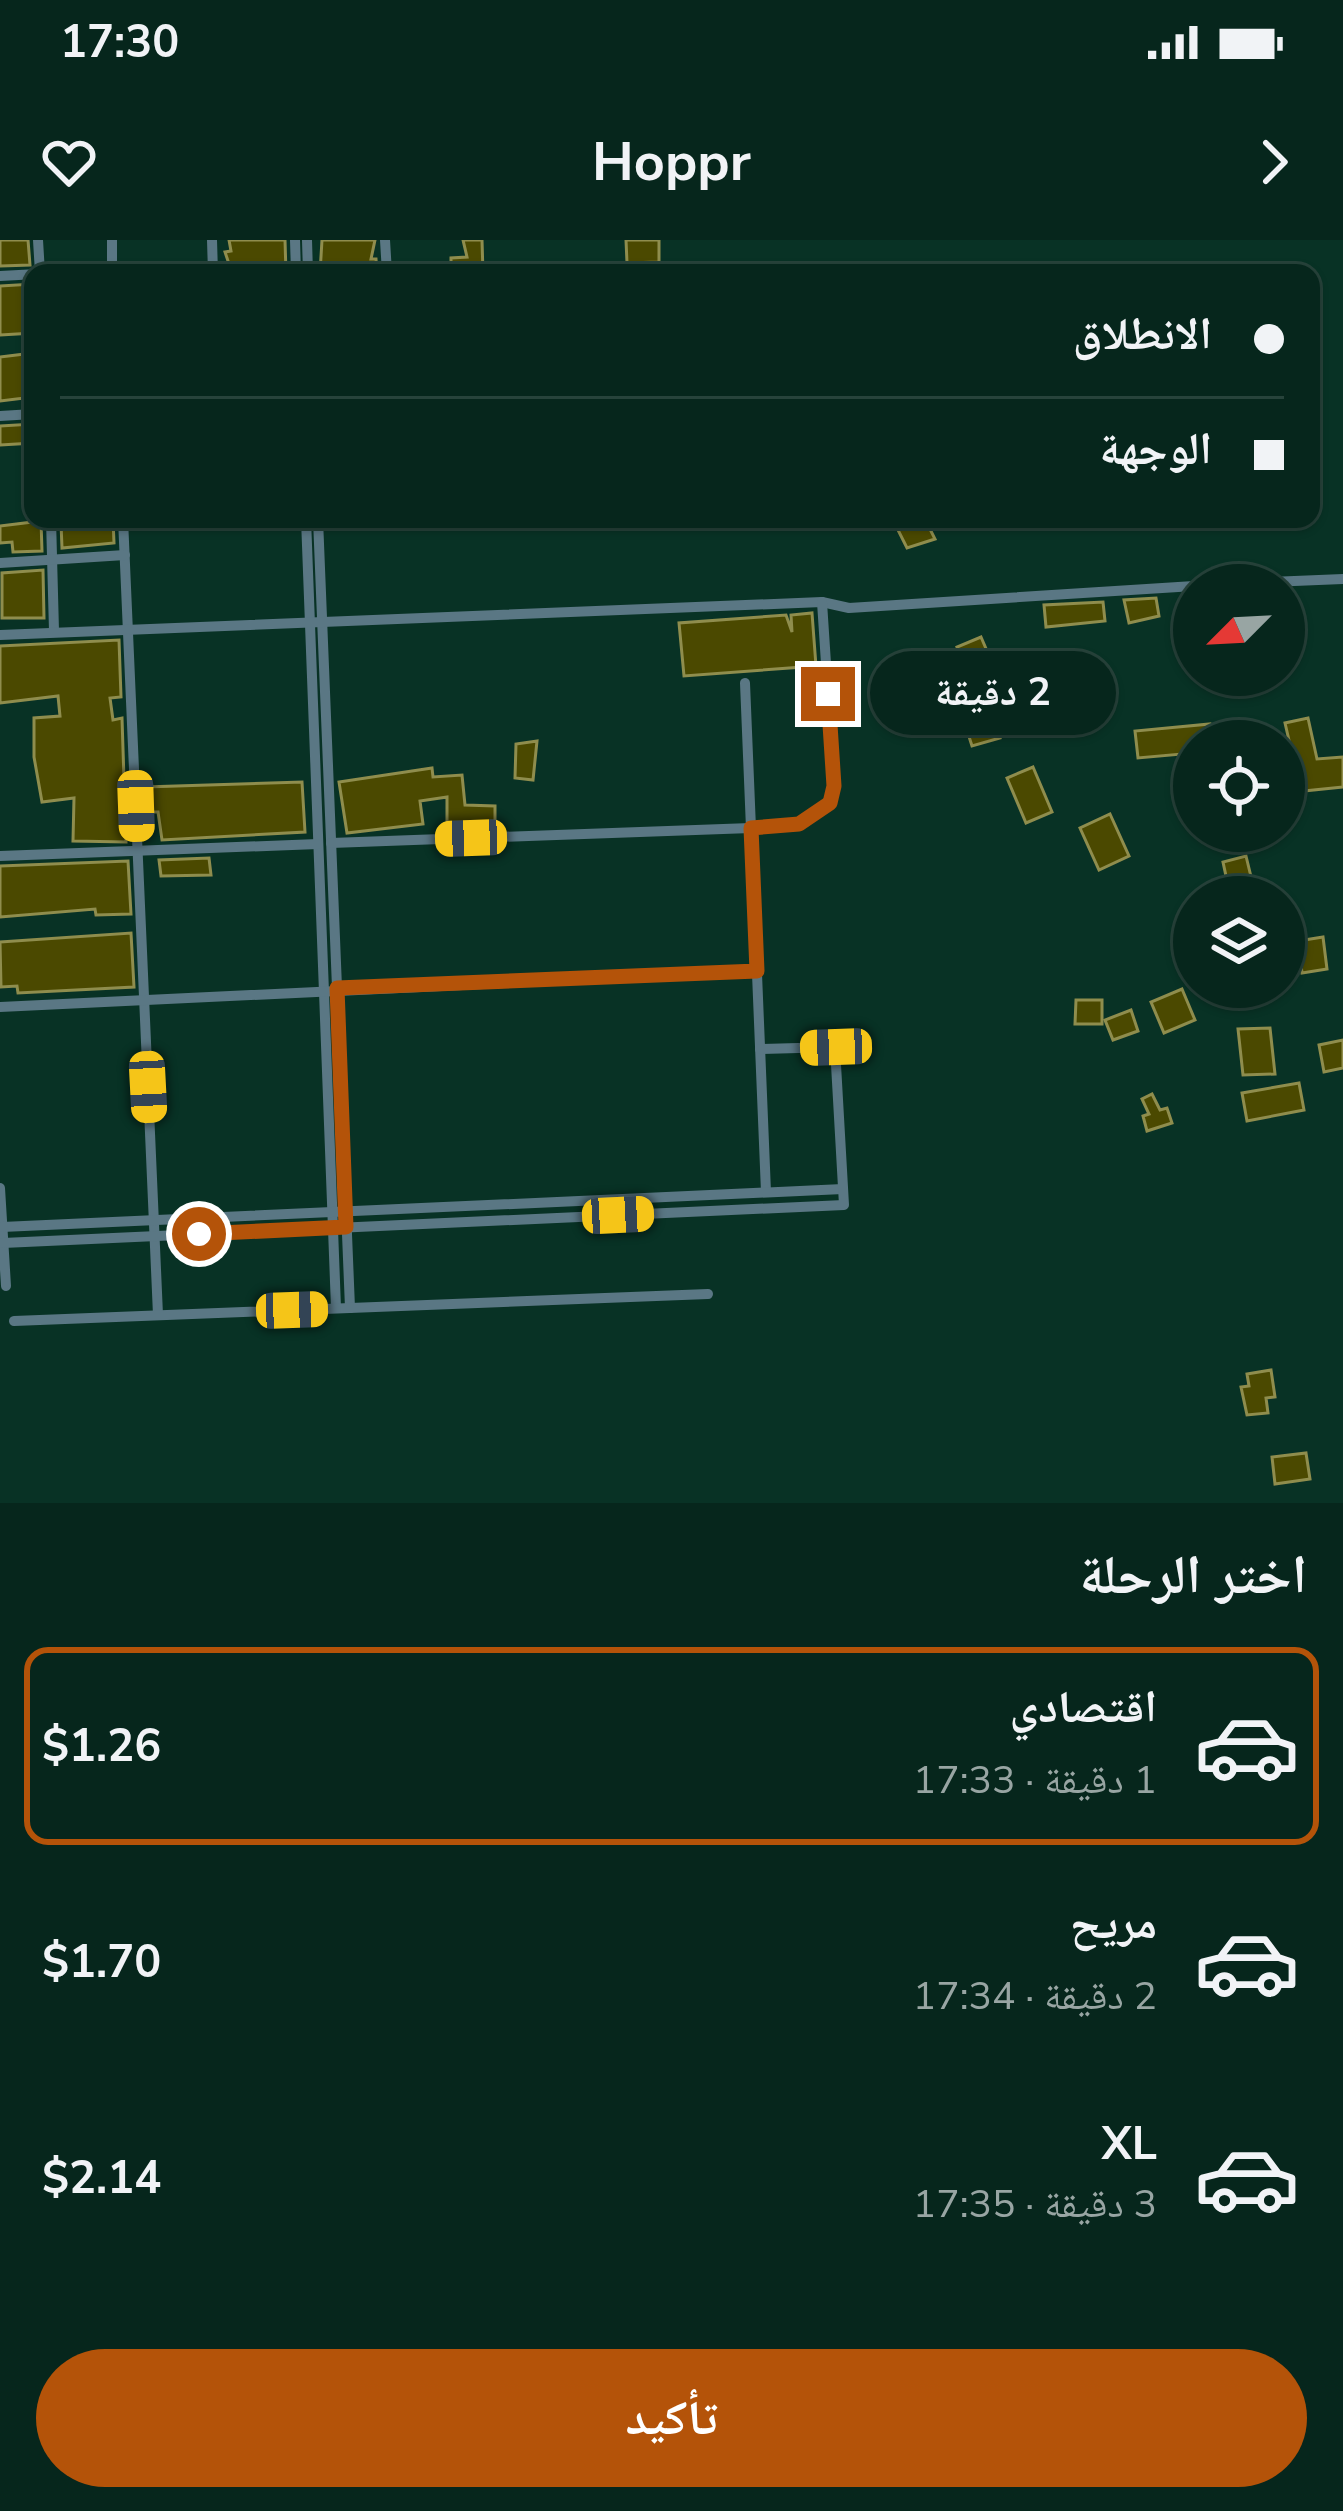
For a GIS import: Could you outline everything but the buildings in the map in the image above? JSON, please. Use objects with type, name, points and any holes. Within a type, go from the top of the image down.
[{"type":"street","points":[[51,528],[54,631]]},
{"type":"street","points":[[123,528],[158,1315]]},
{"type":"street","points":[[307,528],[316,623],[343,1308]]},
{"type":"street","points":[[316,623],[318,528]]},
{"type":"street","points":[[0,562],[124,555]]},
{"type":"street","points":[[1305,581],[1343,579]]},
{"type":"street","points":[[0,635],[821,602],[849,608],[1173,587]]},
{"type":"street","points":[[0,856],[799,824],[830,803],[834,786],[821,602]]},
{"type":"street","points":[[745,683],[766,1192]]},
{"type":"street","points":[[0,1007],[757,971]]},
{"type":"street","points":[[3,1243],[844,1205],[836,1047],[760,1049]]},
{"type":"street","points":[[0,1188],[6,1286]]},
{"type":"street","points":[[2,1227],[843,1189]]},
{"type":"street","points":[[14,1321],[708,1294]]},
{"type":"route","points":[[199,1234],[346,1227],[337,988],[757,971],[751,828],[799,824],[830,803],[834,786],[828,694]]}]
